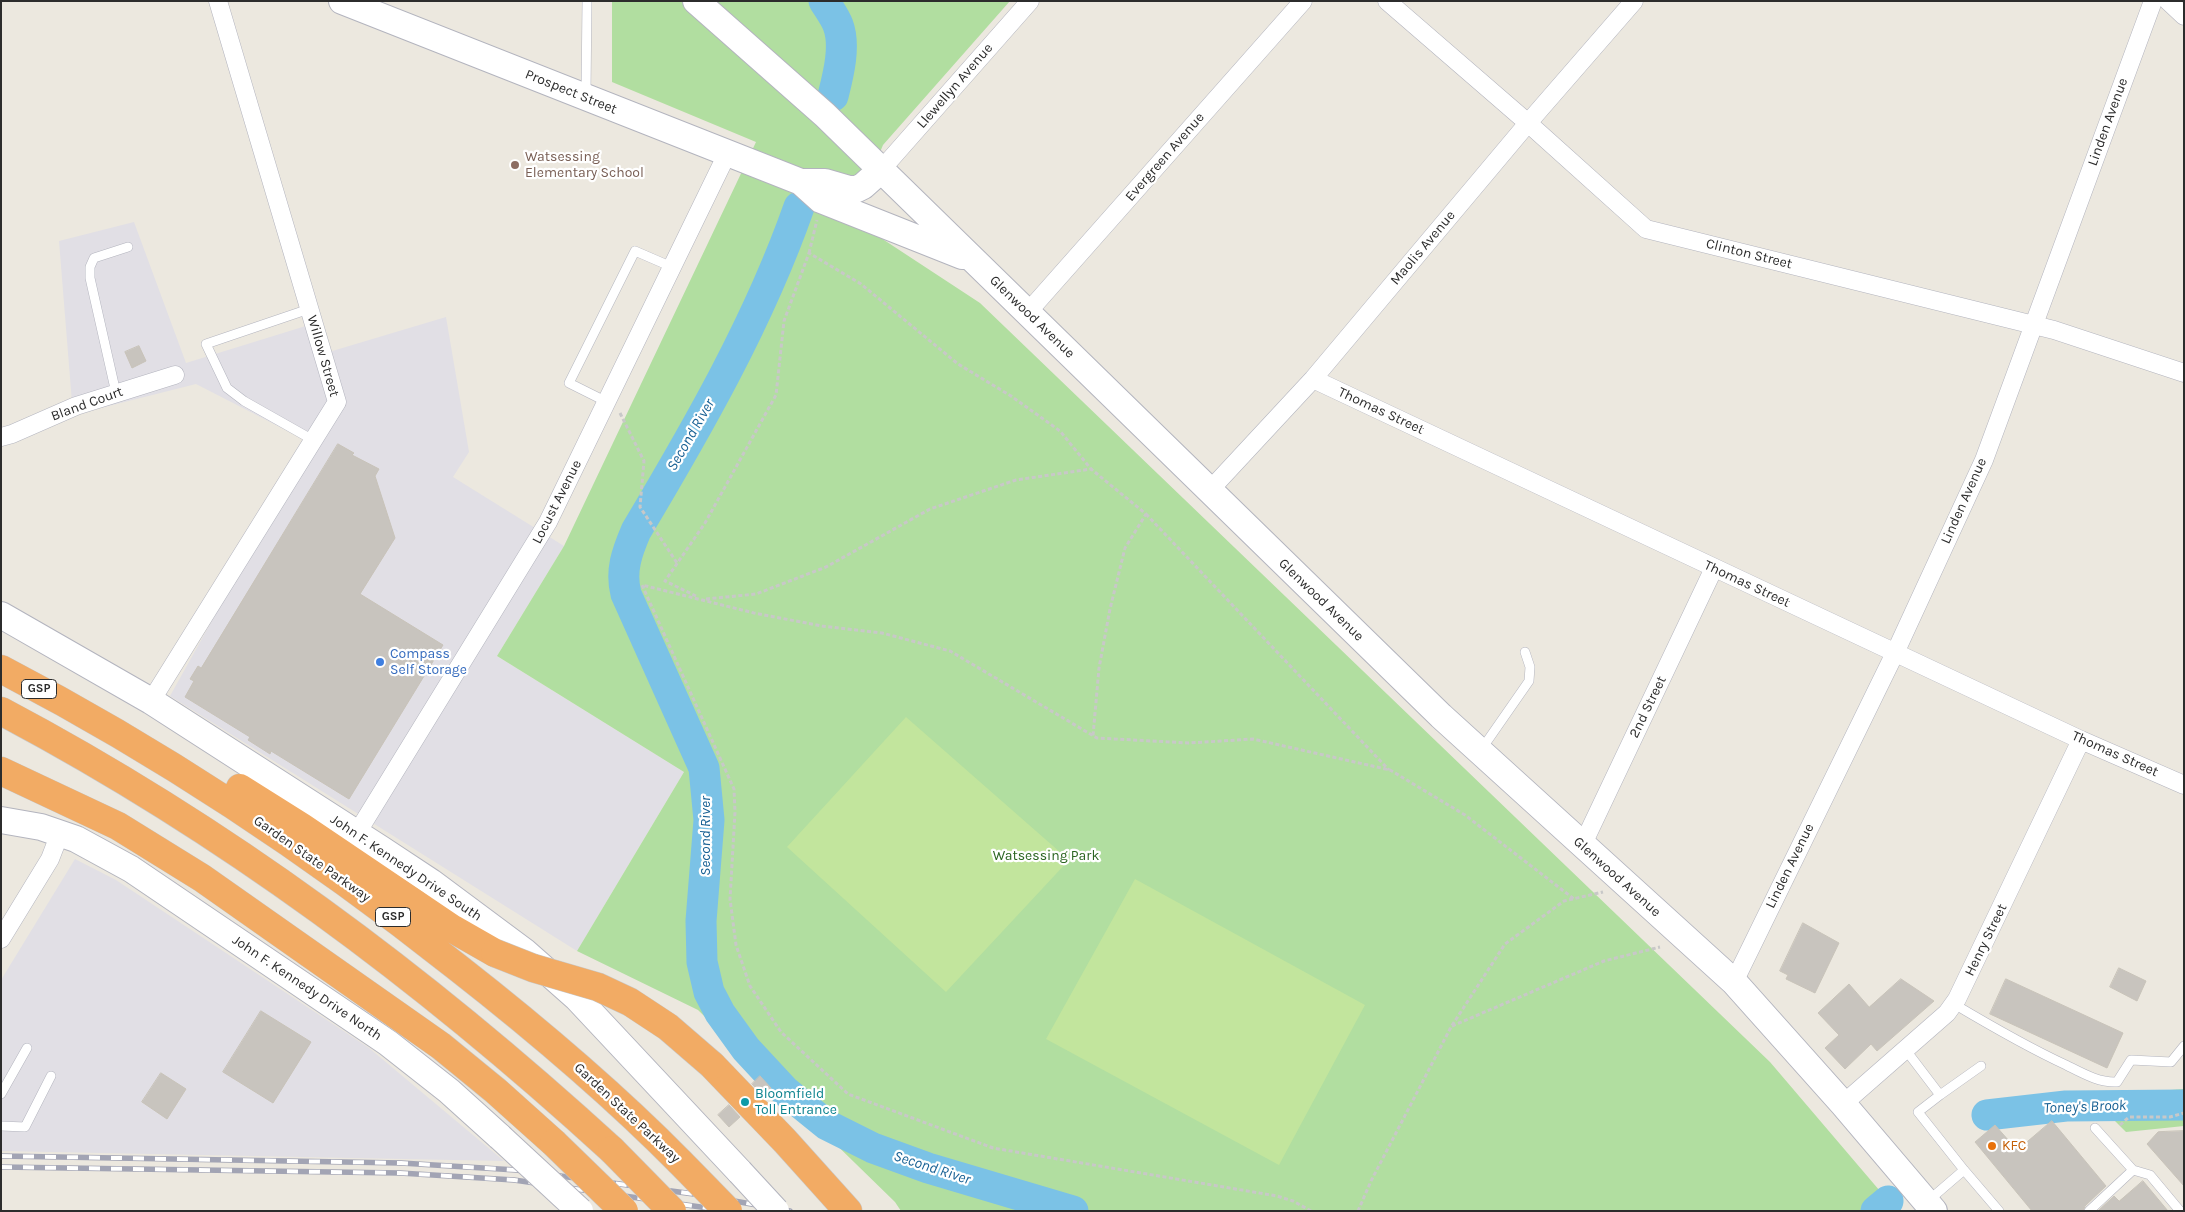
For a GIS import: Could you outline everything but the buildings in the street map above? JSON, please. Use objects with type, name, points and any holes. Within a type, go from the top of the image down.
[{"type":"highway","name":"Garden State Parkway","points":[[1,668],[158,756],[239,808],[395,918],[543,1036],[636,1119],[728,1211]]},
{"type":"highway","points":[[77,709],[192,762],[251,794],[453,930],[495,953],[533,968],[590,985],[630,1002],[668,1027],[712,1065],[785,1141],[848,1211]]},
{"type":"highway","name":"GSP","points":[[1,711],[163,804],[322,911],[400,969],[480,1033],[612,1150],[672,1211]]},
{"type":"highway","points":[[1,771],[118,826],[195,874],[428,1036],[496,1090],[624,1211]]},
{"type":"street","name":"Willow Street","points":[[151,701],[337,402],[218,1]]},
{"type":"street","name":"Prospect Street","points":[[342,1],[801,182],[825,182],[849,189],[857,189],[881,170]]},
{"type":"street","name":"Glenwood Avenue","points":[[696,1],[825,115],[1479,752],[1734,982],[1843,1104],[1930,1206]]},
{"type":"street","name":"Llewellyn Avenue","points":[[881,170],[1030,1]]},
{"type":"street","name":"Evergreen Avenue","points":[[1028,312],[1303,1]]},
{"type":"street","name":"Clinton Street","points":[[1387,1],[1528,123],[1646,229],[2033,325],[2184,373]]},
{"type":"street","name":"Maolis Avenue","points":[[1209,490],[1312,379],[1528,123],[1634,1]]},
{"type":"street","name":"Linden Avenue","points":[[1734,982],[1895,653],[1984,460],[2153,1]]},
{"type":"street","points":[[2168,1],[2184,16]]},
{"type":"street","name":"Locust Avenue","points":[[357,833],[540,537],[727,154]]},
{"type":"street","name":"Prospect Street","points":[[801,182],[821,200],[974,261]]},
{"type":"street","name":"Bland Court","points":[[1,436],[12,434],[76,406],[174,376]]},
{"type":"street","name":"Thomas Street","points":[[1312,379],[2081,740],[2184,785]]},
{"type":"street","name":"2nd Street","points":[[1582,846],[1714,568]]},
{"type":"street","name":"John F. Kennedy Drive South","points":[[1,615],[151,701],[357,833],[431,882],[553,974],[776,1211]]},
{"type":"street","name":"Henry Street","points":[[1843,1104],[1947,1013],[1954,1004],[2081,740]]},
{"type":"street","name":"John F. Kennedy Drive North","points":[[1,820],[60,833],[95,848],[132,869],[388,1043],[450,1091],[580,1211]]},
{"type":"street","points":[[1,939],[50,859],[60,833]]},
{"type":"lane","points":[[586,98],[587,1]]},
{"type":"lane","points":[[116,393],[90,278],[90,267],[94,258],[128,247]]},
{"type":"lane","points":[[609,398],[569,383],[635,251],[672,267]]},
{"type":"lane","points":[[309,309],[206,344],[227,388],[244,401],[313,440]]},
{"type":"lane","points":[[1479,752],[1529,681],[1530,667],[1525,652]]},
{"type":"lane","points":[[1954,1004],[2016,1042],[2086,1075],[2108,1083],[2117,1082],[2131,1060],[2171,1062],[2184,1046]]},
{"type":"lane","points":[[1,1094],[27,1048]]},
{"type":"lane","points":[[1905,1049],[1940,1095]]},
{"type":"lane","points":[[1981,1066],[1918,1112],[1999,1211]]},
{"type":"lane","points":[[1,1126],[25,1127],[51,1076]]},
{"type":"lane","points":[[2095,1128],[2133,1170],[2150,1175],[2180,1211]]},
{"type":"lane","points":[[1930,1206],[1964,1170]]},
{"type":"lane","points":[[2089,1211],[2133,1170]]},
{"type":"path","points":[[1091,469],[1016,480],[930,510],[826,567],[756,594],[702,600],[665,581],[705,523],[776,394],[784,321],[809,254],[860,284],[958,364],[1011,396],[1060,431],[1091,469],[1146,514],[1390,770],[1465,816],[1574,899]]},
{"type":"path","points":[[609,398],[644,461],[640,507],[677,563]]},
{"type":"path","points":[[1093,736],[1099,668],[1110,609],[1126,548],[1146,514]]},
{"type":"path","points":[[1311,1211],[1293,1201],[1278,1196],[993,1148],[848,1094],[781,1032],[750,986],[736,945],[730,899],[736,812],[734,789],[642,585],[754,613],[822,626],[882,633],[950,651],[1097,738],[1189,743],[1253,739],[1390,770]]},
{"type":"path","points":[[1358,1211],[1371,1181],[1451,1027],[1505,944],[1564,901],[1628,887]]},
{"type":"path","points":[[1451,1027],[1604,960],[1660,947]]},
{"type":"path","points":[[2120,1125],[2129,1117],[2170,1117],[2184,1113]]},
{"type":"shaded area","points":[[134,222],[186,363],[309,325],[319,355],[446,317],[469,452],[453,477],[564,546],[497,656],[684,772],[577,951],[170,696],[311,443],[196,384],[73,415],[59,241]]},
{"type":"shaded area","points":[[75,859],[116,880],[369,1048],[504,1161],[1,1151],[1,980]]},
{"type":"green space","name":"Watsessing Park","points":[[612,1],[1010,1],[883,145],[852,219],[980,303],[1770,1062],[1897,1211],[901,1211],[895,1202],[698,1010],[577,951],[684,772],[497,656],[564,546],[756,142],[612,82]]},
{"type":"green space","points":[[906,717],[1069,860],[946,992],[787,847]]},
{"type":"green space","points":[[1135,879],[1365,1005],[1279,1165],[1046,1039]]},
{"type":"green space","points":[[2184,1089],[2184,1126],[2126,1132],[2109,1115],[2049,1099]]},
{"type":"waterway","name":"Second River","points":[[824,1],[837,22],[841,42],[840,61],[833,96]]},
{"type":"waterway","name":"Second River","points":[[799,207],[783,249],[746,332],[682,453],[636,531],[627,554],[624,569],[626,594],[704,768],[709,820],[701,921],[702,962],[709,992],[720,1013],[746,1049],[785,1091],[827,1125],[873,1148],[928,1168],[1073,1211]]},
{"type":"waterway","name":"Toney's Brook","points":[[1987,1115],[2066,1106],[2184,1105]]},
{"type":"waterway","name":"Toney's Brook","points":[[1876,1211],[1888,1201]]},
{"type":"railway","points":[[1,1156],[401,1163],[516,1170],[701,1195],[790,1211]]},
{"type":"railway","points":[[1,1167],[400,1173],[514,1180],[728,1211]]},
{"type":"place","name":"Watsessing Elementary School","points":[[515,165]]},
{"type":"place","name":"Compass Self Storage","points":[[380,662]]},
{"type":"place","name":"Bloomfield Toll Entrance","points":[[745,1102]]},
{"type":"place","name":"KFC","points":[[1992,1146]]}]
